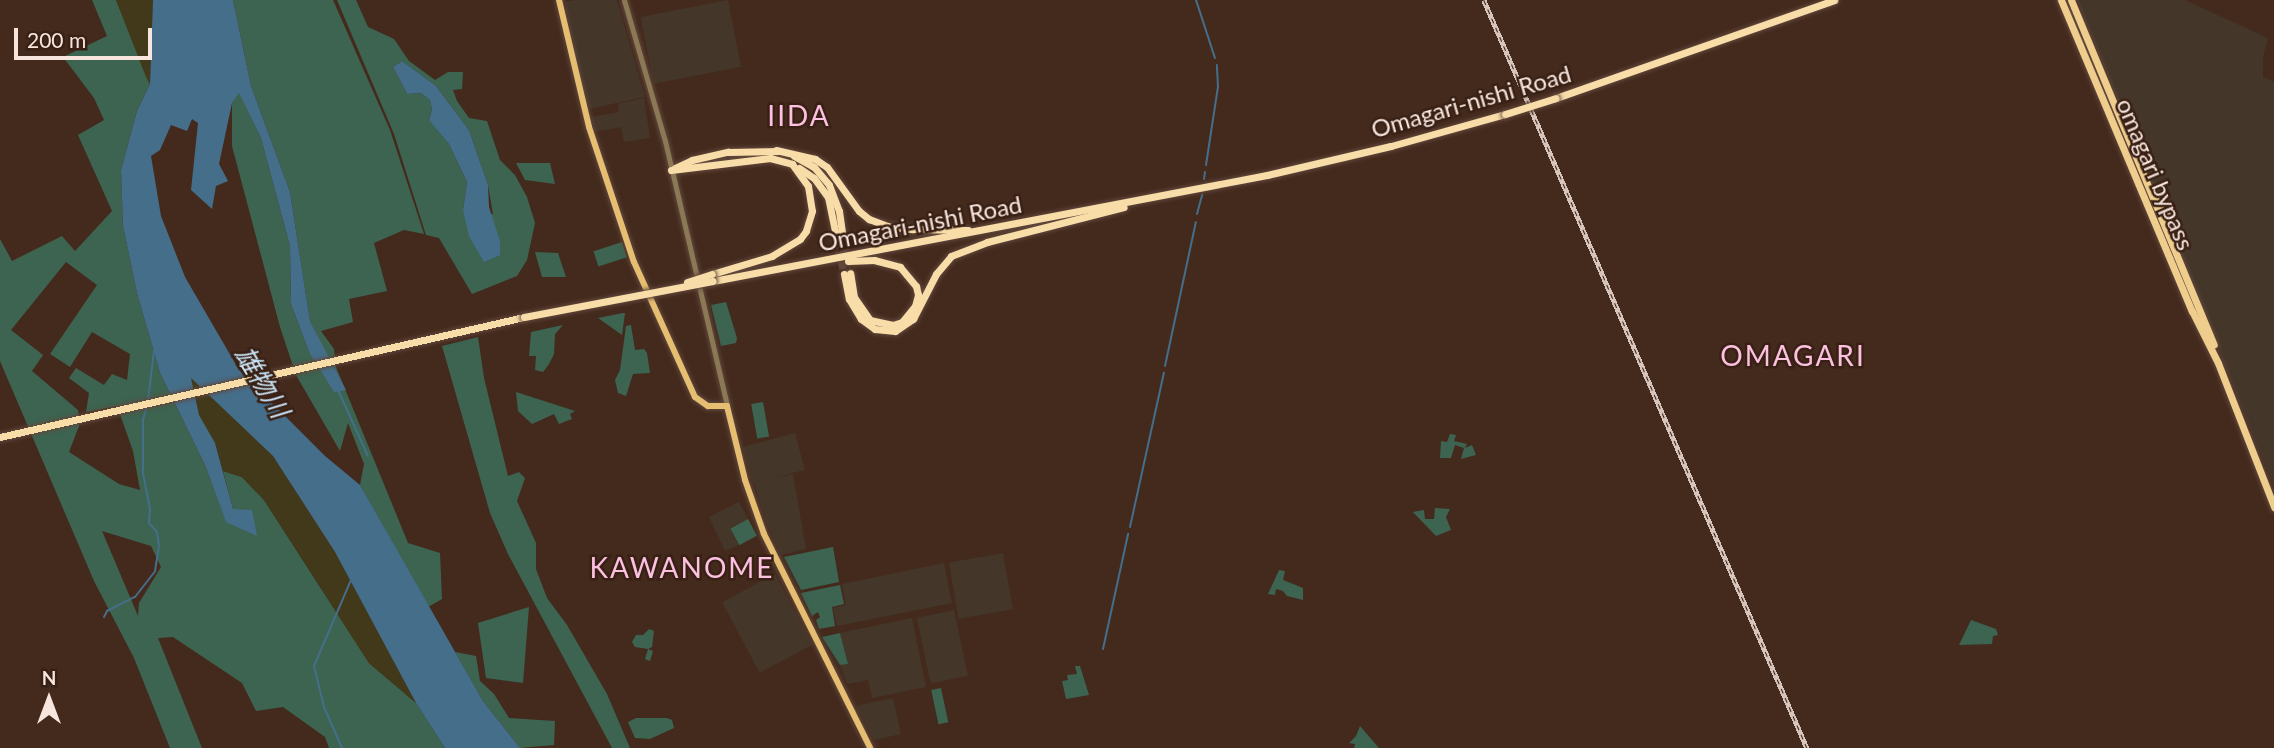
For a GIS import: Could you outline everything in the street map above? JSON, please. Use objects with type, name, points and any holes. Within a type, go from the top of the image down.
[{"type":"highway","name":"Omagari-nishi Road","points":[[713,277],[993,229],[1391,146],[1556,98],[1834,0]]},
{"type":"highway","name":"omagari bypass","points":[[2062,0],[2192,311],[2218,363]]},
{"type":"highway","name":"omagari bypass","points":[[2071,0],[2201,312],[2274,507]]},
{"type":"highway","points":[[671,170],[692,160],[728,152],[775,150],[815,159],[827,167],[859,211],[869,219],[887,226],[939,231],[993,229]]},
{"type":"highway","points":[[671,170],[754,158],[771,158],[792,164],[814,178],[828,197],[840,239],[837,203],[823,176],[798,157],[775,150]]},
{"type":"highway","points":[[0,437],[482,325],[659,291],[713,277],[772,256],[788,248],[807,231],[812,211],[811,193],[802,173],[792,164]]},
{"type":"highway","points":[[713,277],[825,264],[889,262],[900,267],[912,279],[918,295],[915,306],[902,322],[893,325],[870,320],[855,297],[847,273],[849,299],[861,318],[875,329],[895,331],[913,319],[942,265],[966,248],[1213,185]]},
{"type":"highway","points":[[2152,191],[2160,197],[2174,230]]},
{"type":"main road","points":[[559,0],[589,127],[634,262],[695,397],[708,407],[727,406],[745,480],[764,534],[870,748]]},
{"type":"street","points":[[624,0],[671,170],[727,406]]},
{"type":"shaded area","points":[[617,0],[645,97],[589,109],[578,70],[565,2]]},
{"type":"shaded area","points":[[728,0],[741,67],[654,84],[641,17]]},
{"type":"shaded area","points":[[2077,0],[2185,0],[2268,38],[2263,57],[2263,77],[2274,82],[2274,486]]},
{"type":"shaded area","points":[[644,98],[650,138],[624,142],[621,127],[595,132],[591,117],[619,112],[618,104]]},
{"type":"shaded area","points":[[795,433],[805,470],[753,484],[743,447]]},
{"type":"shaded area","points":[[793,474],[806,549],[781,555],[766,521],[754,482]]},
{"type":"shaded area","points":[[739,502],[748,519],[730,528],[738,545],[725,551],[709,517]]},
{"type":"shaded area","points":[[1003,553],[1013,609],[959,619],[949,563]]},
{"type":"shaded area","points":[[944,563],[952,603],[837,626],[833,608],[846,605],[842,584]]},
{"type":"shaded area","points":[[775,574],[813,645],[760,673],[722,602]]},
{"type":"shaded area","points":[[954,610],[968,676],[931,683],[917,618]]},
{"type":"shaded area","points":[[912,618],[926,687],[872,698],[868,680],[847,684],[840,665],[848,663],[840,633]]},
{"type":"shaded area","points":[[893,698],[901,734],[874,740],[856,706]]},
{"type":"green space","points":[[92,0],[116,0],[150,84],[137,111],[121,170],[123,226],[137,293],[160,373],[205,465],[226,521],[257,535],[233,509],[223,471],[242,477],[264,500],[369,663],[416,703],[445,748],[329,748],[325,737],[283,707],[256,711],[242,683],[173,637],[158,638],[202,748],[170,748],[134,658],[94,581],[0,361],[0,239],[12,261],[62,236],[75,251],[112,211],[78,135],[104,120],[94,98],[63,57],[107,36]],"holes":[[[66,262],[97,285],[50,354],[70,367],[92,332],[130,354],[127,380],[112,374],[104,385],[76,368],[69,378],[89,393],[86,412],[117,406],[133,451],[140,490],[119,484],[69,452],[79,426],[78,410],[32,371],[43,355],[11,330]],[[102,531],[151,546],[161,567],[139,603],[138,616]]]},
{"type":"green space","points":[[233,0],[333,0],[390,130],[424,234],[404,230],[374,243],[387,291],[349,299],[353,322],[321,331],[334,349],[336,367],[408,543],[440,553],[442,599],[428,607],[360,485],[364,464],[348,423],[340,451],[296,375],[280,327],[232,146],[232,103],[239,92],[261,138],[290,246],[291,304],[309,352],[345,390],[310,321],[290,192],[251,86]]},
{"type":"green space","points":[[337,0],[356,0],[368,27],[394,39],[409,61],[435,80],[448,72],[463,72],[462,89],[453,90],[457,101],[469,118],[487,121],[500,160],[515,175],[527,197],[535,223],[527,260],[517,276],[472,294],[439,238],[426,235],[394,134]],"holes":[[[402,61],[436,86],[469,130],[488,185],[493,214],[463,210],[467,182],[449,144],[429,119],[432,109],[430,100],[421,93],[407,94],[393,67]]]},
{"type":"green space","points":[[516,163],[550,163],[555,184],[525,180]]},
{"type":"green space","points":[[622,242],[627,257],[598,266],[593,251]]},
{"type":"green space","points":[[535,252],[558,253],[566,277],[542,277]]},
{"type":"green space","points":[[726,302],[737,338],[736,343],[721,346],[711,305]]},
{"type":"green space","points":[[623,313],[622,335],[598,318]]},
{"type":"green space","points":[[563,325],[555,334],[554,354],[549,364],[543,372],[535,370],[536,356],[529,356],[531,332]]},
{"type":"green space","points":[[631,325],[635,350],[644,349],[647,353],[650,373],[633,374],[626,396],[618,393],[615,380],[620,370],[626,326]]},
{"type":"green space","points":[[478,337],[484,378],[508,476],[519,472],[525,478],[517,501],[536,543],[536,569],[547,598],[567,625],[607,694],[630,748],[612,748],[508,554],[490,513],[442,346]]},
{"type":"green space","points":[[516,392],[575,411],[570,414],[572,419],[559,424],[554,414],[532,424],[518,411]]},
{"type":"green space","points":[[763,402],[769,436],[757,439],[751,404]]},
{"type":"green space","points":[[1450,434],[1456,435],[1454,441],[1467,444],[1465,448],[1472,445],[1476,455],[1461,459],[1464,448],[1455,445],[1451,458],[1440,458],[1441,441],[1447,442]]},
{"type":"green space","points":[[1435,508],[1450,509],[1446,517],[1451,530],[1436,536],[1413,512],[1424,510],[1425,519],[1434,519]]},
{"type":"green space","points":[[748,519],[757,536],[739,545],[730,528]]},
{"type":"green space","points":[[833,547],[839,582],[801,590],[784,557]]},
{"type":"green space","points":[[1279,570],[1285,571],[1283,580],[1303,588],[1303,600],[1287,596],[1276,589],[1275,595],[1268,594]]},
{"type":"green space","points":[[840,585],[844,604],[832,607],[835,626],[819,629],[816,620],[820,617],[818,612],[812,616],[801,593]]},
{"type":"green space","points":[[529,607],[523,683],[486,678],[478,623]]},
{"type":"green space","points":[[1971,620],[1996,629],[1998,635],[1993,636],[1992,644],[1959,645]]},
{"type":"green space","points":[[649,629],[654,631],[652,647],[635,647],[632,642],[636,635],[643,635]]},
{"type":"green space","points":[[840,633],[848,664],[840,665],[822,637]]},
{"type":"green space","points":[[648,649],[653,651],[650,661],[645,659]]},
{"type":"green space","points":[[455,652],[476,656],[480,681],[494,694],[509,718],[555,721],[554,745],[520,748],[483,701]]},
{"type":"green space","points":[[1075,666],[1080,666],[1089,695],[1066,699],[1062,681],[1068,680],[1067,675],[1077,674]]},
{"type":"green space","points":[[941,688],[948,722],[938,724],[931,690]]},
{"type":"green space","points":[[636,718],[667,718],[672,720],[674,728],[650,739],[635,738],[628,722]]},
{"type":"green space","points":[[1360,726],[1379,748],[1354,748],[1355,744],[1349,743]]},
{"type":"sand","points":[[116,0],[153,0],[150,84],[146,77]]},
{"type":"sand","points":[[190,376],[273,456],[335,552],[416,703],[369,663],[264,500],[242,477],[223,471],[215,443],[199,416]]},
{"type":"water","points":[[153,0],[233,0],[251,86],[290,192],[310,321],[346,390],[334,392],[309,352],[291,304],[290,246],[261,138],[239,93],[232,103],[219,164],[228,181],[216,186],[212,209],[191,190],[198,123],[192,119],[187,131],[171,125],[160,150],[151,156],[161,216],[185,277],[239,370],[325,456],[360,485],[483,701],[520,748],[445,748],[416,703],[335,552],[273,456],[191,378],[199,415],[215,443],[233,509],[252,510],[257,536],[226,522],[205,465],[160,373],[137,293],[123,226],[121,170],[137,111],[150,84]]},
{"type":"water","points":[[402,61],[436,86],[469,130],[488,185],[489,207],[500,241],[500,255],[484,262],[469,236],[463,210],[467,182],[449,144],[429,120],[432,109],[430,100],[421,93],[407,94],[393,67]]},
{"type":"waterway","points":[[1196,0],[1215,58]]},
{"type":"waterway","points":[[1206,165],[1218,87],[1217,65]]},
{"type":"waterway","points":[[1204,179],[1205,172]]},
{"type":"waterway","points":[[1197,214],[1202,195]]},
{"type":"waterway","points":[[1165,366],[1196,222]]},
{"type":"waterway","points":[[148,401],[154,351]]},
{"type":"waterway","points":[[1130,527],[1164,373]]},
{"type":"waterway","points":[[338,390],[368,456]]},
{"type":"waterway","points":[[104,617],[107,611],[135,597],[155,571],[159,545],[157,532],[149,523],[150,509],[143,473],[143,420],[147,406]]},
{"type":"waterway","points":[[1103,649],[1128,534]]},
{"type":"waterway","points":[[342,748],[324,707],[314,666],[351,580]]},
{"type":"tunnel","points":[[843,238],[850,273]]},
{"type":"tunnel","points":[[837,241],[844,274]]},
{"type":"railway","points":[[1484,0],[1807,748]]},
{"type":"district","name":"IIDA","points":[[799,115]]},
{"type":"district","name":"OMAGARI","points":[[1793,355]]},
{"type":"district","name":"KAWANOME","points":[[682,567]]},
{"type":"water label","name":"雄物川","points":[[262,382]]}]
